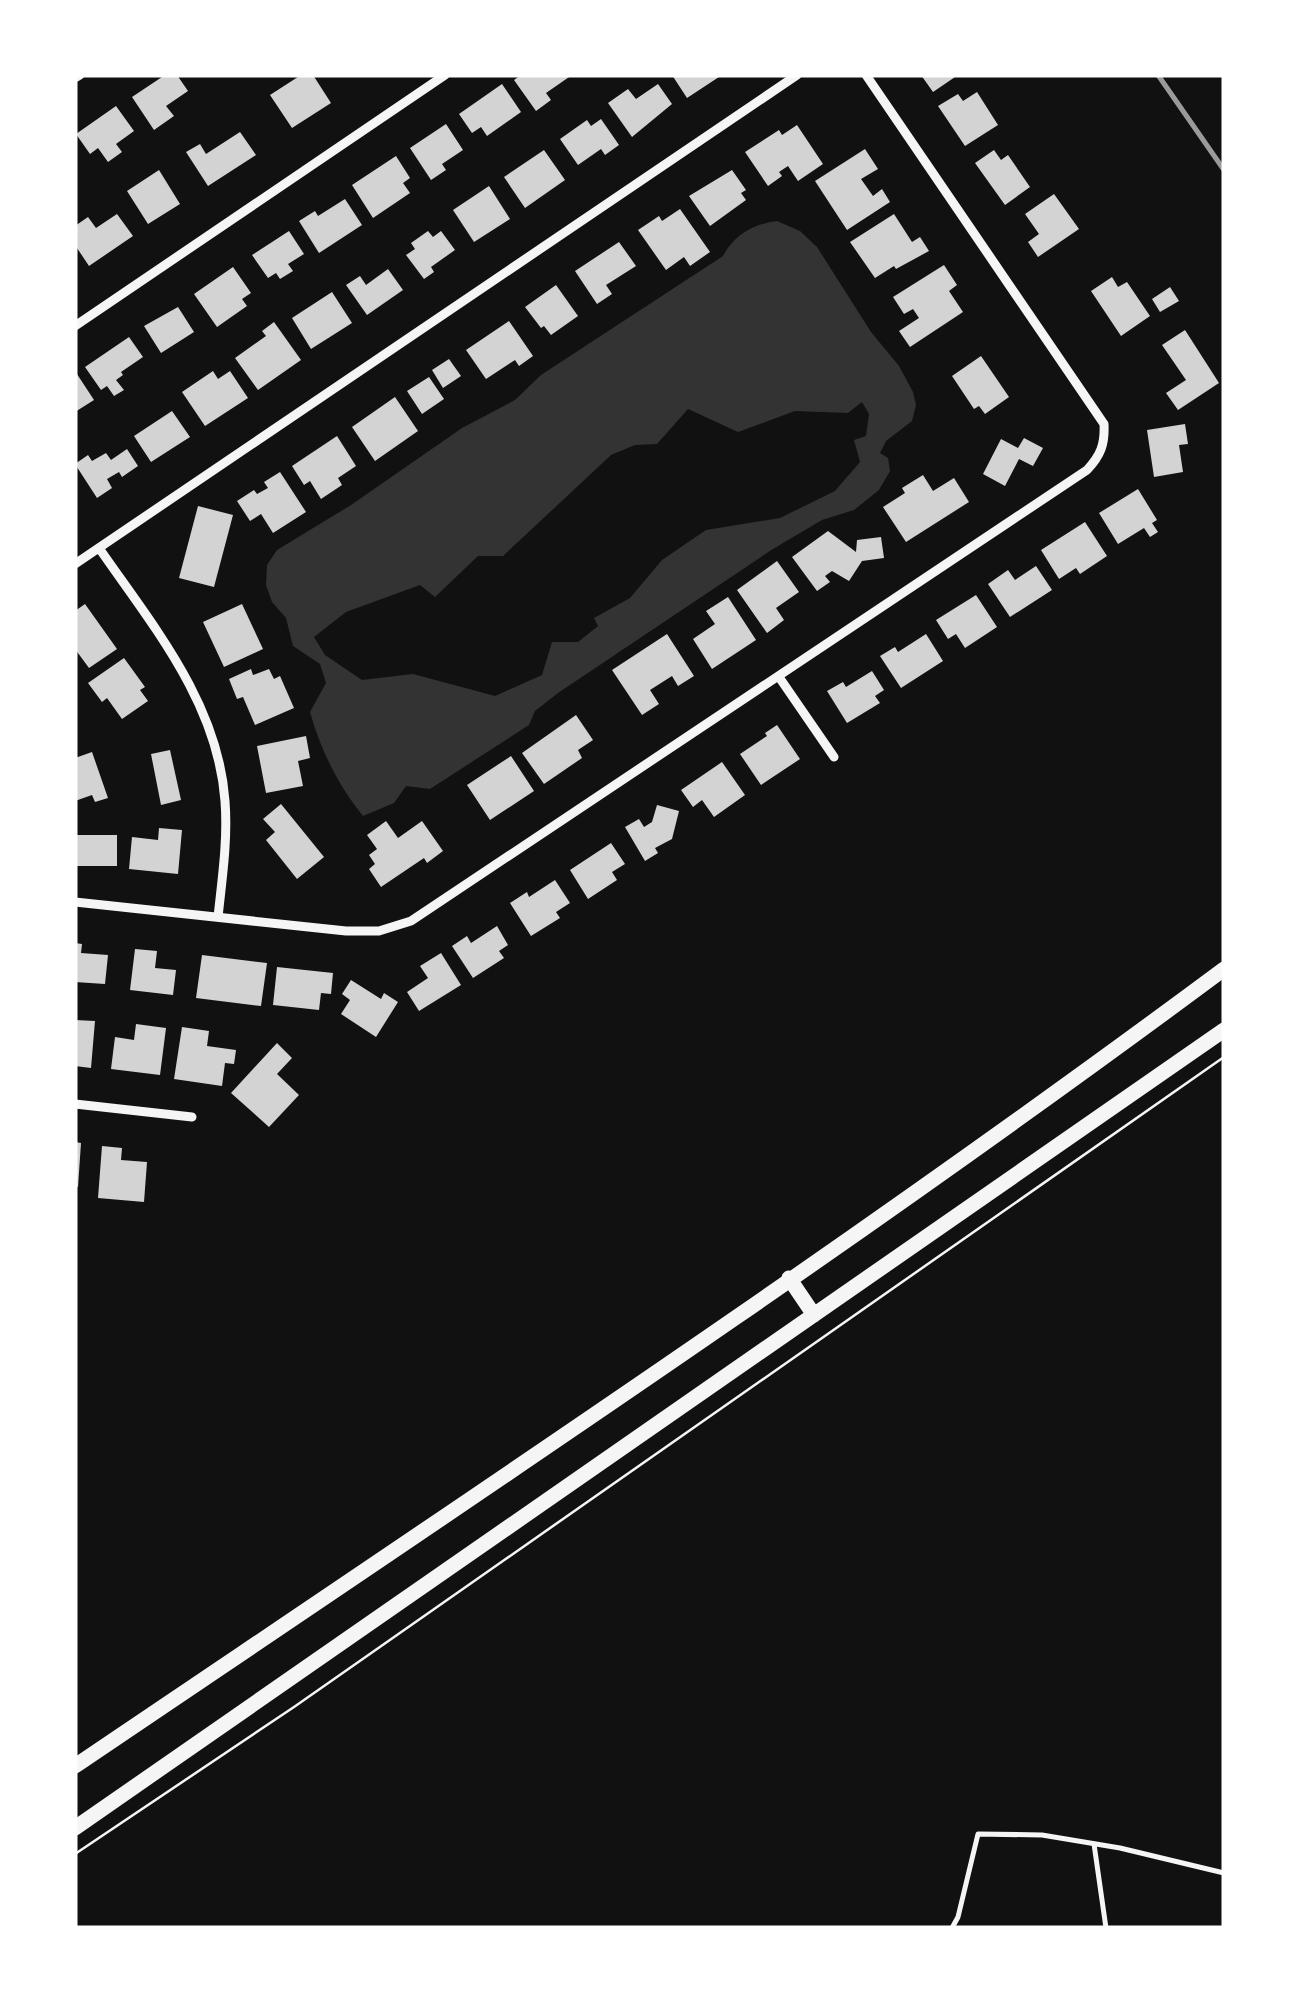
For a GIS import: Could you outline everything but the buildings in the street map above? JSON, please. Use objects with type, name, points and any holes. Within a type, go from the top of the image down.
[{"type":"main road","points":[[75,1766],[1056,1094],[1224,969]]},
{"type":"main road","points":[[75,1828],[1224,1030]]},
{"type":"main road","points":[[789,1278],[814,1316]]},
{"type":"street","points":[[75,326],[445,75]]},
{"type":"street","points":[[75,564],[796,75]]},
{"type":"street","points":[[75,902],[363,932],[411,921],[1087,470],[1099,458],[1105,441],[1102,422],[866,75]]},
{"type":"street","points":[[99,548],[182,670],[211,731],[226,814],[218,918]]},
{"type":"street","points":[[779,677],[834,757]]},
{"type":"street","points":[[75,1104],[192,1117]]},
{"type":"lane","points":[[952,1928],[978,1834],[1042,1836],[1094,1844],[1224,1874]]},
{"type":"lane","points":[[1094,1844],[1106,1928]]},
{"type":"path","points":[[75,1854],[294,1707],[1224,1057]]},
{"type":"shaded area","points":[[777,221],[800,231],[817,247],[913,392],[916,405],[912,421],[886,441],[880,453],[888,458],[890,471],[879,490],[854,510],[822,520],[773,549],[558,693],[535,711],[529,725],[430,789],[406,786],[394,803],[363,816],[331,767],[310,712],[326,683],[320,664],[293,646],[286,618],[272,602],[266,585],[267,565],[277,550],[351,505],[462,428],[515,400],[541,375],[723,256],[745,232]],"holes":[[[862,402],[869,414],[866,436],[854,440],[860,462],[835,491],[780,518],[706,530],[662,560],[630,598],[594,618],[598,626],[578,642],[552,642],[542,675],[495,696],[413,674],[362,680],[325,655],[314,637],[346,612],[420,585],[435,597],[478,556],[503,556],[611,455],[635,445],[657,444],[688,409],[738,432],[795,411],[848,413]]]},
{"type":"railway","points":[[1158,75],[1224,170]]}]
